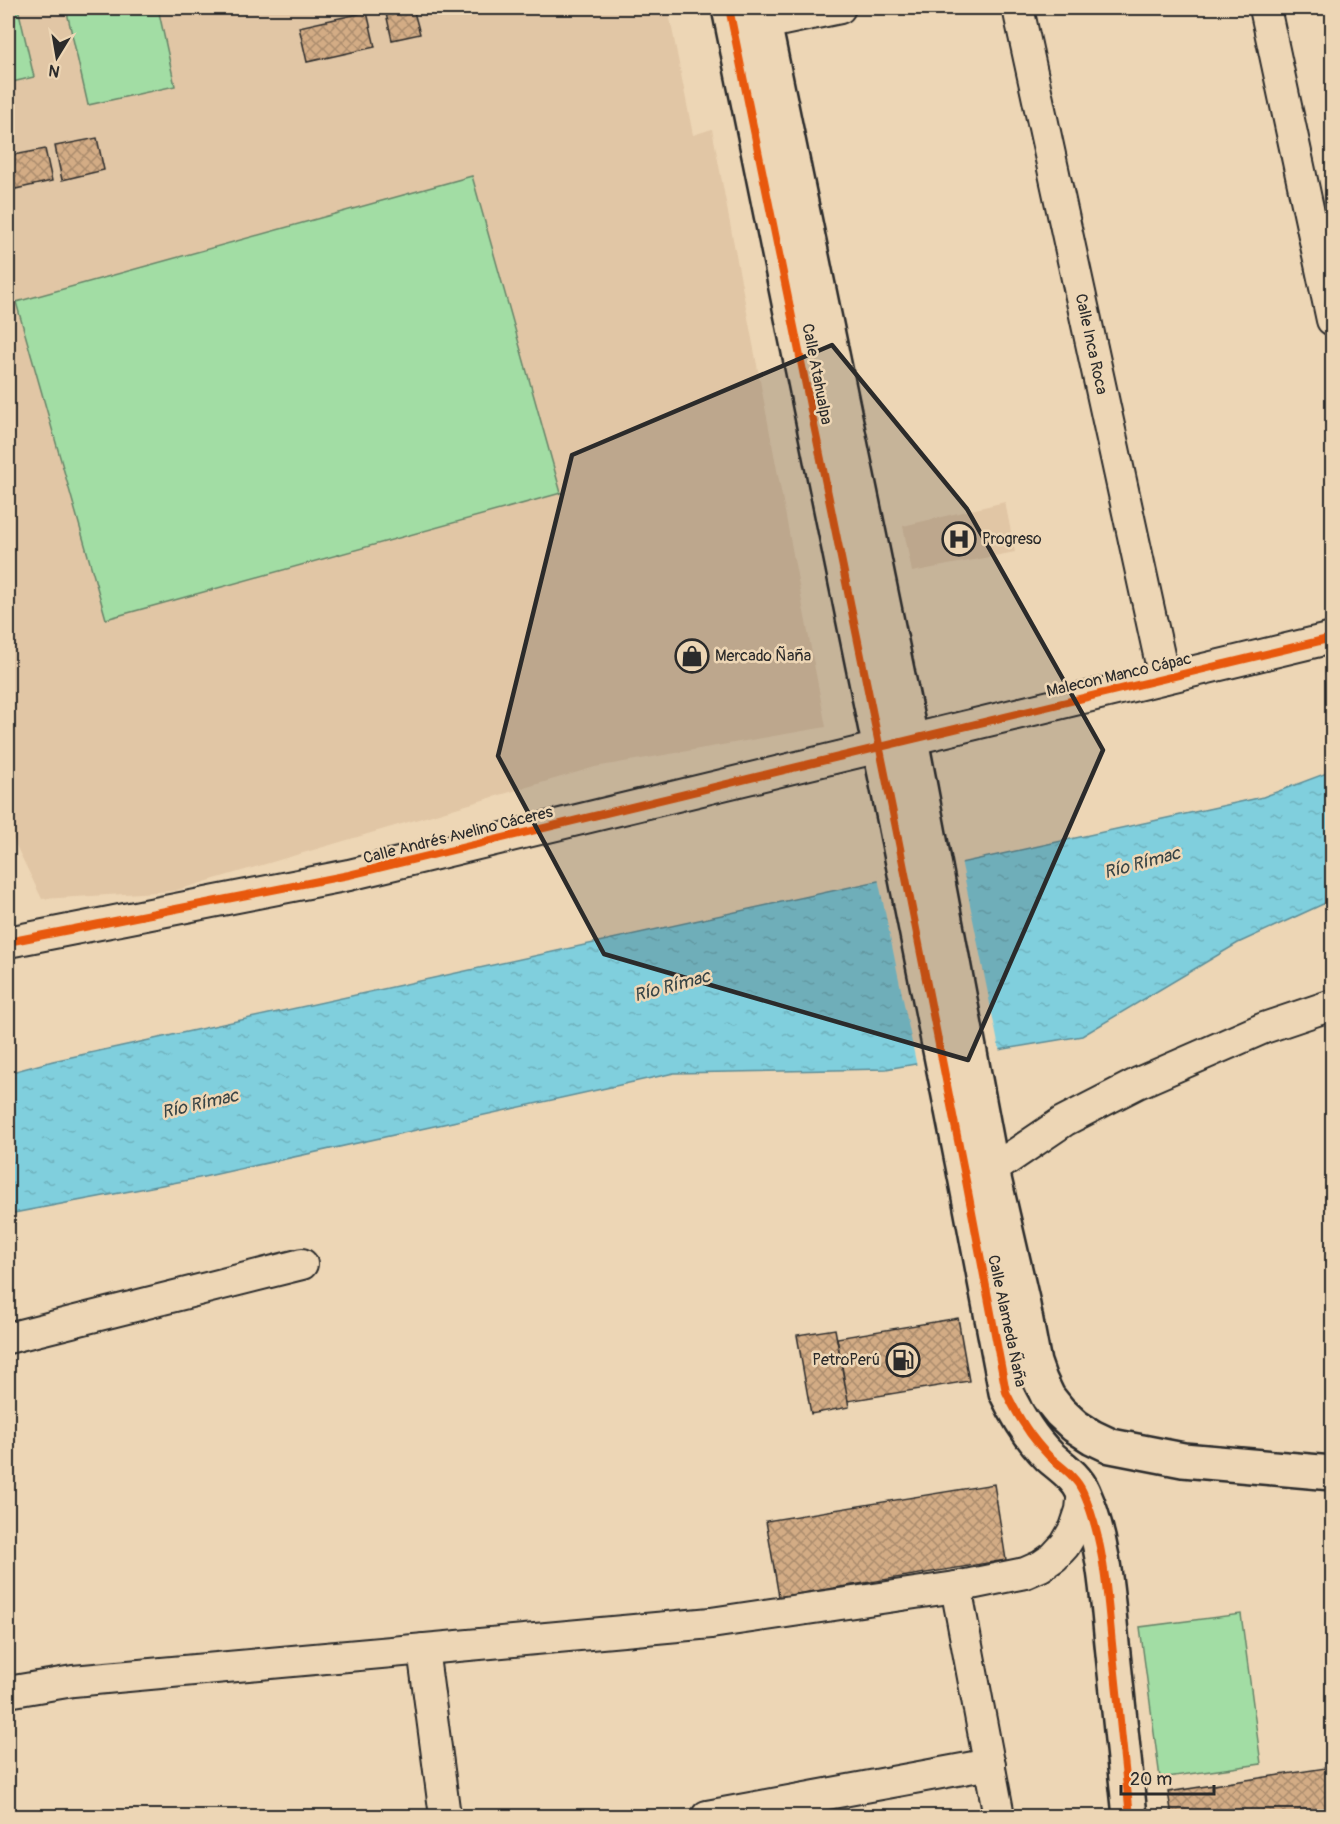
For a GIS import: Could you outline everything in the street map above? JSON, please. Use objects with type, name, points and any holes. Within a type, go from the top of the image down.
[{"type":"street","points":[[747,17],[840,8]]},
{"type":"street","name":"Calle Inca Roca","points":[[1018,8],[1164,678]]},
{"type":"street","points":[[1265,8],[1332,320]]},
{"type":"street","name":"Calle Atahualpa","points":[[747,17],[911,739],[910,820]]},
{"type":"street","name":"Calle Atahualpa","points":[[747,17],[879,746],[910,820]]},
{"type":"street","name":"Malecon Manco Cápac","points":[[911,739],[1332,638]]},
{"type":"street","name":"Calle Andrés Avelino Cáceres","points":[[8,942],[349,875],[911,739]]},
{"type":"street","points":[[910,820],[969,1124]]},
{"type":"street","points":[[992,1170],[1064,1121],[1138,1083],[1264,1028],[1332,1005]]},
{"type":"street","name":"Calle Alameda Ñaña","points":[[969,1124],[992,1170],[1034,1363],[1048,1397],[1060,1412],[1075,1426],[1111,1446],[1183,1460],[1332,1473]]},
{"type":"street","name":"Calle Alameda Ñaña","points":[[969,1124],[1006,1392],[1017,1414],[1033,1436],[1048,1455],[1072,1475],[1083,1490],[1093,1519],[1104,1569],[1130,1816]]},
{"type":"street","points":[[8,1338],[303,1264]]},
{"type":"street","points":[[8,1692],[73,1681],[711,1623],[956,1587],[1025,1573],[1054,1557],[1065,1545],[1075,1528],[1081,1510],[1083,1490]]},
{"type":"street","points":[[956,1587],[999,1816]]},
{"type":"street","points":[[423,1649],[445,1816]]},
{"type":"street","points":[[706,1816],[990,1764]]},
{"type":"highlighted area","points":[[832,345],[967,509],[1103,750],[968,1060],[604,954],[498,756],[572,455]]},
{"type":"shaded area","points":[[8,8],[668,8],[693,135],[712,129],[826,727],[595,767],[174,891],[42,899],[8,829]]},
{"type":"shaded area","name":"Progreso","points":[[1005,502],[1015,552],[912,572],[903,526]]},
{"type":"green space","points":[[8,8],[18,8],[34,77],[8,83]]},
{"type":"green space","points":[[66,8],[158,8],[175,86],[88,105]]},
{"type":"green space","points":[[472,176],[561,493],[106,619],[16,302]]},
{"type":"green space","points":[[1241,1614],[1261,1764],[1160,1778],[1140,1627]]},
{"type":"water","name":"Río Rímac","points":[[1332,771],[1332,900],[1238,943],[1082,1036],[886,1069],[674,1073],[199,1178],[8,1214],[8,1073],[53,1061],[1263,797]]},
{"type":"pier","points":[[961,860],[1000,1053],[917,1067],[878,878]]},
{"type":"building","points":[[413,8],[420,34],[392,40],[385,9]]},
{"type":"building","points":[[367,12],[375,47],[307,62],[299,27]]},
{"type":"building","points":[[97,138],[104,170],[62,180],[55,146]]},
{"type":"building","points":[[45,149],[52,181],[11,190],[8,156]]},
{"type":"building","name":"PetroPerú","points":[[958,1318],[969,1381],[848,1401],[837,1338]]},
{"type":"building","points":[[835,1329],[849,1407],[811,1414],[797,1335]]},
{"type":"building","points":[[994,1484],[1006,1560],[779,1597],[766,1521]]},
{"type":"building","points":[[1332,1767],[1332,1810],[1287,1816],[1172,1816],[1168,1792]]},
{"type":"building","points":[[1332,1810],[1332,1816],[1309,1816],[1309,1813]]},
{"type":"cycle path","points":[[729,8],[895,823],[1006,1392],[1036,1442],[1080,1486],[1096,1528],[1106,1586],[1130,1816]]},
{"type":"cycle path","points":[[8,942],[349,875],[1332,638]]},
{"type":"place","name":"Progreso","points":[[959,539]]},
{"type":"place","name":"Mercado Ñaña","points":[[692,656]]},
{"type":"place","name":"PetroPerú","points":[[903,1360]]}]
